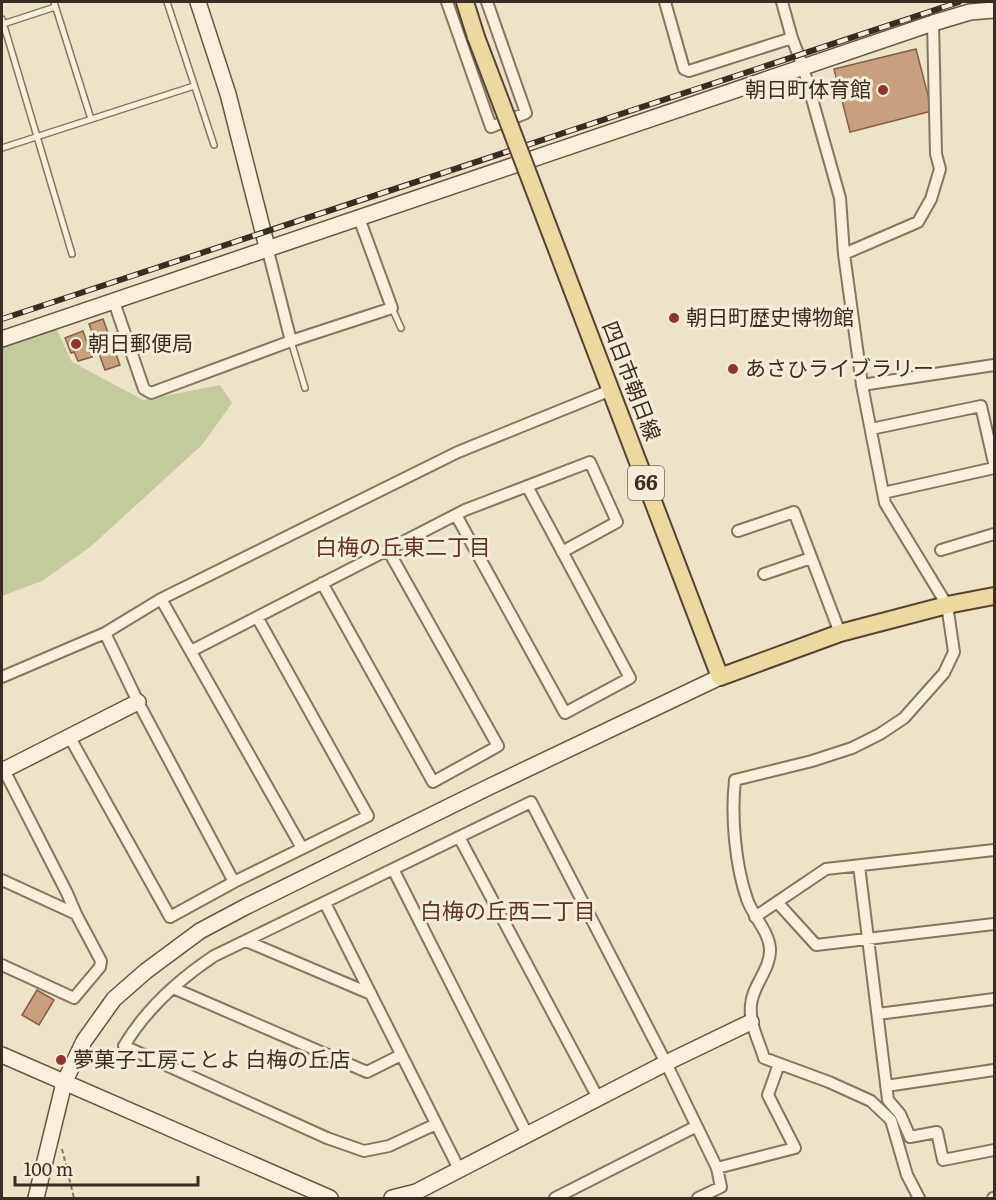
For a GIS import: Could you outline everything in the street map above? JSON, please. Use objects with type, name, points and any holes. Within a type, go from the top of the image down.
[{"type":"main road","name":"四日市朝日線","points":[[465,2],[476,37],[720,677]]},
{"type":"main road","points":[[720,677],[840,633],[947,605],[994,596]]},
{"type":"street","points":[[198,2],[228,94],[291,341]]},
{"type":"street","points":[[447,2],[491,127],[526,113],[487,2]]},
{"type":"street","points":[[665,2],[684,69],[689,71],[792,38]]},
{"type":"street","points":[[782,2],[840,198],[844,254],[862,385],[885,503],[947,605],[954,652],[944,673],[904,718],[880,734],[852,748],[812,761],[735,780],[732,801],[739,868],[747,900],[768,940],[770,950],[750,1003],[751,1022],[764,1058],[829,1082],[871,1101],[891,1120],[907,1175],[920,1198]]},
{"type":"street","points":[[2,339],[267,247],[359,218],[933,23],[970,12],[994,10]]},
{"type":"street","points":[[844,254],[918,222],[932,199],[940,169],[936,154],[933,23]]},
{"type":"street","points":[[114,302],[144,389],[151,393],[291,341],[392,308],[359,218]]},
{"type":"street","points":[[862,385],[994,365]]},
{"type":"street","points":[[2,678],[105,633],[161,599],[458,452],[611,390]]},
{"type":"street","points":[[871,429],[981,406],[994,464]]},
{"type":"street","points":[[191,651],[456,515],[590,462],[617,522],[562,552]]},
{"type":"street","points":[[883,493],[994,468]]},
{"type":"street","points":[[456,515],[565,713],[630,678],[527,486]]},
{"type":"street","points":[[738,531],[794,512],[840,633]]},
{"type":"street","points":[[941,550],[994,534]]},
{"type":"street","points":[[322,583],[433,782],[498,746],[388,550]]},
{"type":"street","points":[[764,574],[812,558]]},
{"type":"street","points":[[161,599],[302,848]]},
{"type":"street","points":[[69,736],[170,917],[234,882],[368,816],[257,617]]},
{"type":"street","points":[[105,633],[138,702],[234,882]]},
{"type":"street","points":[[36,1198],[64,1083],[84,1041],[114,999],[146,971],[200,931],[247,906],[720,677]]},
{"type":"street","points":[[2,965],[74,998],[100,967],[101,961],[3,770],[138,702]]},
{"type":"street","points":[[436,1124],[390,1146],[364,1150],[327,1138],[124,1046],[138,1024],[173,988],[189,972],[214,956],[531,802],[666,1063],[695,1127],[717,1168],[721,1187],[698,1198]]},
{"type":"street","points":[[459,837],[598,1098]]},
{"type":"street","points":[[755,917],[826,869],[994,850]]},
{"type":"street","points":[[860,866],[888,1100],[900,1114],[910,1137],[937,1132],[943,1160],[994,1150]]},
{"type":"street","points":[[393,869],[527,1134]]},
{"type":"street","points":[[2,880],[76,914]]},
{"type":"street","points":[[777,902],[816,945],[994,924]]},
{"type":"street","points":[[325,903],[459,1169]]},
{"type":"street","points":[[246,941],[370,993]]},
{"type":"street","points":[[173,988],[367,1072],[401,1055]]},
{"type":"street","points":[[878,1014],[994,999]]},
{"type":"street","points":[[392,1198],[416,1192],[666,1063],[751,1022]]},
{"type":"street","points":[[2,1055],[330,1198]]},
{"type":"street","points":[[717,1168],[795,1148],[768,1095],[779,1064]]},
{"type":"street","points":[[886,1086],[994,1070]]},
{"type":"street","points":[[555,1198],[695,1127]]},
{"type":"lane","points":[[167,2],[214,145]]},
{"type":"lane","points":[[72,254],[2,21],[55,4],[91,119]]},
{"type":"lane","points":[[2,148],[194,86]]},
{"type":"lane","points":[[392,308],[401,328]]},
{"type":"lane","points":[[291,341],[305,388]]},
{"type":"path","points":[[54,1121],[74,1198]]},
{"type":"green space","points":[[56,328],[72,362],[143,400],[220,385],[232,403],[202,445],[90,547],[42,581],[2,596],[2,347]]},
{"type":"building","name":"朝日町体育館","points":[[916,49],[932,111],[850,132],[834,69]]},
{"type":"building","points":[[103,319],[110,338],[96,343],[89,324]]},
{"type":"building","points":[[83,331],[92,357],[78,361],[74,352],[71,353],[65,338]]},
{"type":"building","points":[[113,346],[120,365],[105,370],[98,351]]},
{"type":"building","points":[[37,990],[54,1000],[39,1025],[22,1015]]},
{"type":"railway","points":[[2,319],[959,2]]},
{"type":"place","name":"朝日町体育館","points":[[883,90]]},
{"type":"place","name":"朝日町歴史博物館","points":[[674,318]]},
{"type":"place","name":"朝日郵便局","points":[[76,344]]},
{"type":"place","name":"あさひライブラリー","points":[[733,369]]},
{"type":"place","name":"夢菓子工房ことよ 白梅の丘店","points":[[61,1060]]},
{"type":"district","name":"白梅の丘東二丁目","points":[[403,547]]},
{"type":"district","name":"白梅の丘西二丁目","points":[[508,911]]}]
